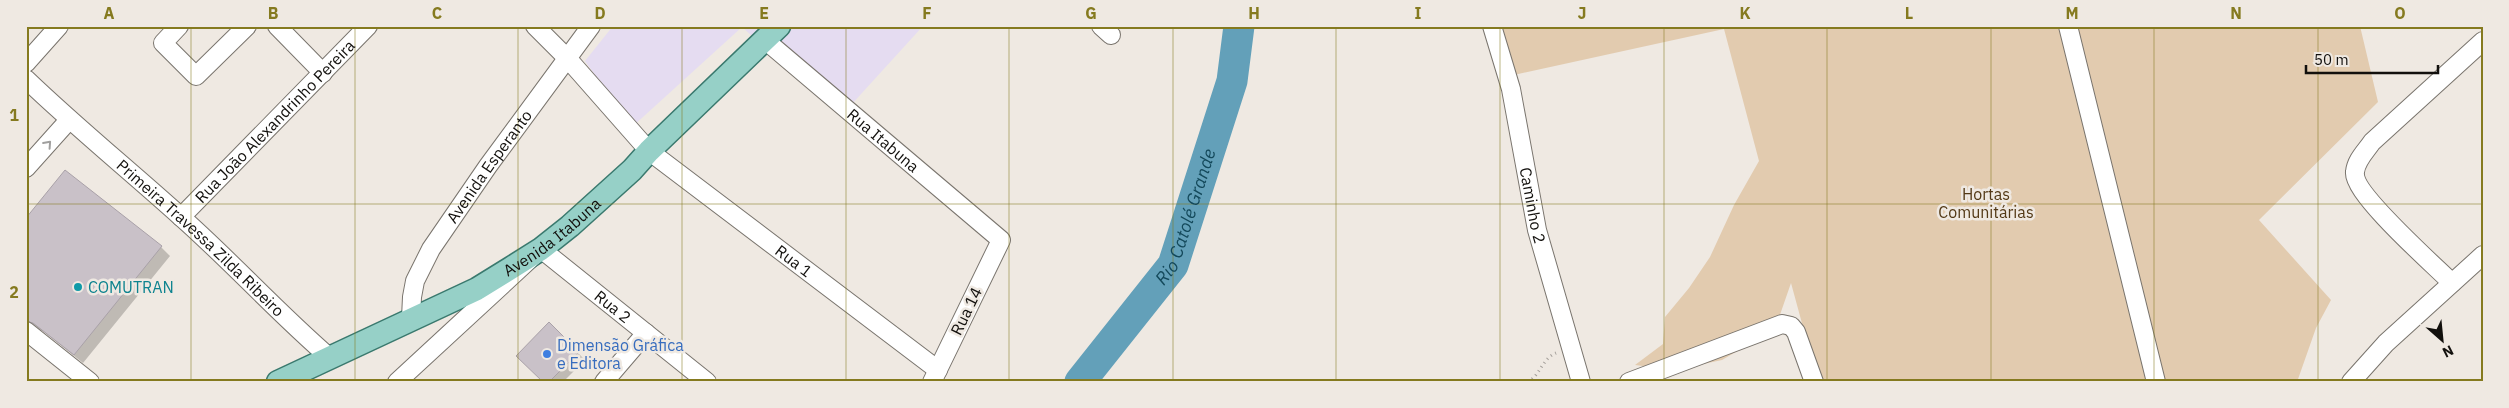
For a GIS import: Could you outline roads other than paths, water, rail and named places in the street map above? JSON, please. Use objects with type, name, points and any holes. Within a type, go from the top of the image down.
[{"type":"main road","name":"Avenida Itabuna","points":[[278,382],[477,289],[541,249],[632,170],[649,151],[772,33]]},
{"type":"street","points":[[26,63],[59,26]]},
{"type":"street","points":[[179,26],[163,44],[196,76],[247,26]]},
{"type":"street","points":[[277,26],[324,74]]},
{"type":"street","name":"Rua João Alexandrinho Pereira","points":[[181,217],[324,74],[368,26]]},
{"type":"street","name":"Rua 1","points":[[535,26],[568,59],[649,151],[935,376]]},
{"type":"street","name":"Avenida Esperanto","points":[[412,318],[412,297],[415,281],[432,248],[488,166],[591,26]]},
{"type":"street","name":"Caminho 2","points":[[1492,26],[1511,89],[1537,230],[1581,382]]},
{"type":"street","points":[[2068,26],[2156,382]]},
{"type":"street","name":"Rua Itabuna","points":[[772,33],[1000,240]]},
{"type":"street","points":[[2452,283],[2378,210],[2362,191],[2355,173],[2359,161],[2372,142],[2483,41]]},
{"type":"street","name":"Primeira Travessa Zilda Ribeiro","points":[[26,79],[69,120],[181,217],[285,319],[329,357]]},
{"type":"street","points":[[26,168],[69,120]]},
{"type":"street","name":"Rua 14","points":[[935,376],[1000,240]]},
{"type":"street","points":[[397,382],[541,249]]},
{"type":"street","name":"Rua 2","points":[[541,249],[707,382]]},
{"type":"street","points":[[2351,382],[2386,342],[2483,255]]},
{"type":"street","points":[[1630,382],[1782,324],[1792,326],[1796,332],[1812,375]]},
{"type":"street","points":[[26,332],[90,382]]},
{"type":"street","points":[[604,382],[646,333]]},
{"type":"waterway","name":"Rio Catolé Grande","points":[[1080,382],[1173,265],[1232,81],[1239,26]]},
{"type":"place","name":"COMUTRAN","points":[[78,287]]},
{"type":"place","name":"Dimensão Gráfica e Editora","points":[[547,354]]},
{"type":"park label","name":"Hortas Comunitárias","points":[[1986,203]]}]
